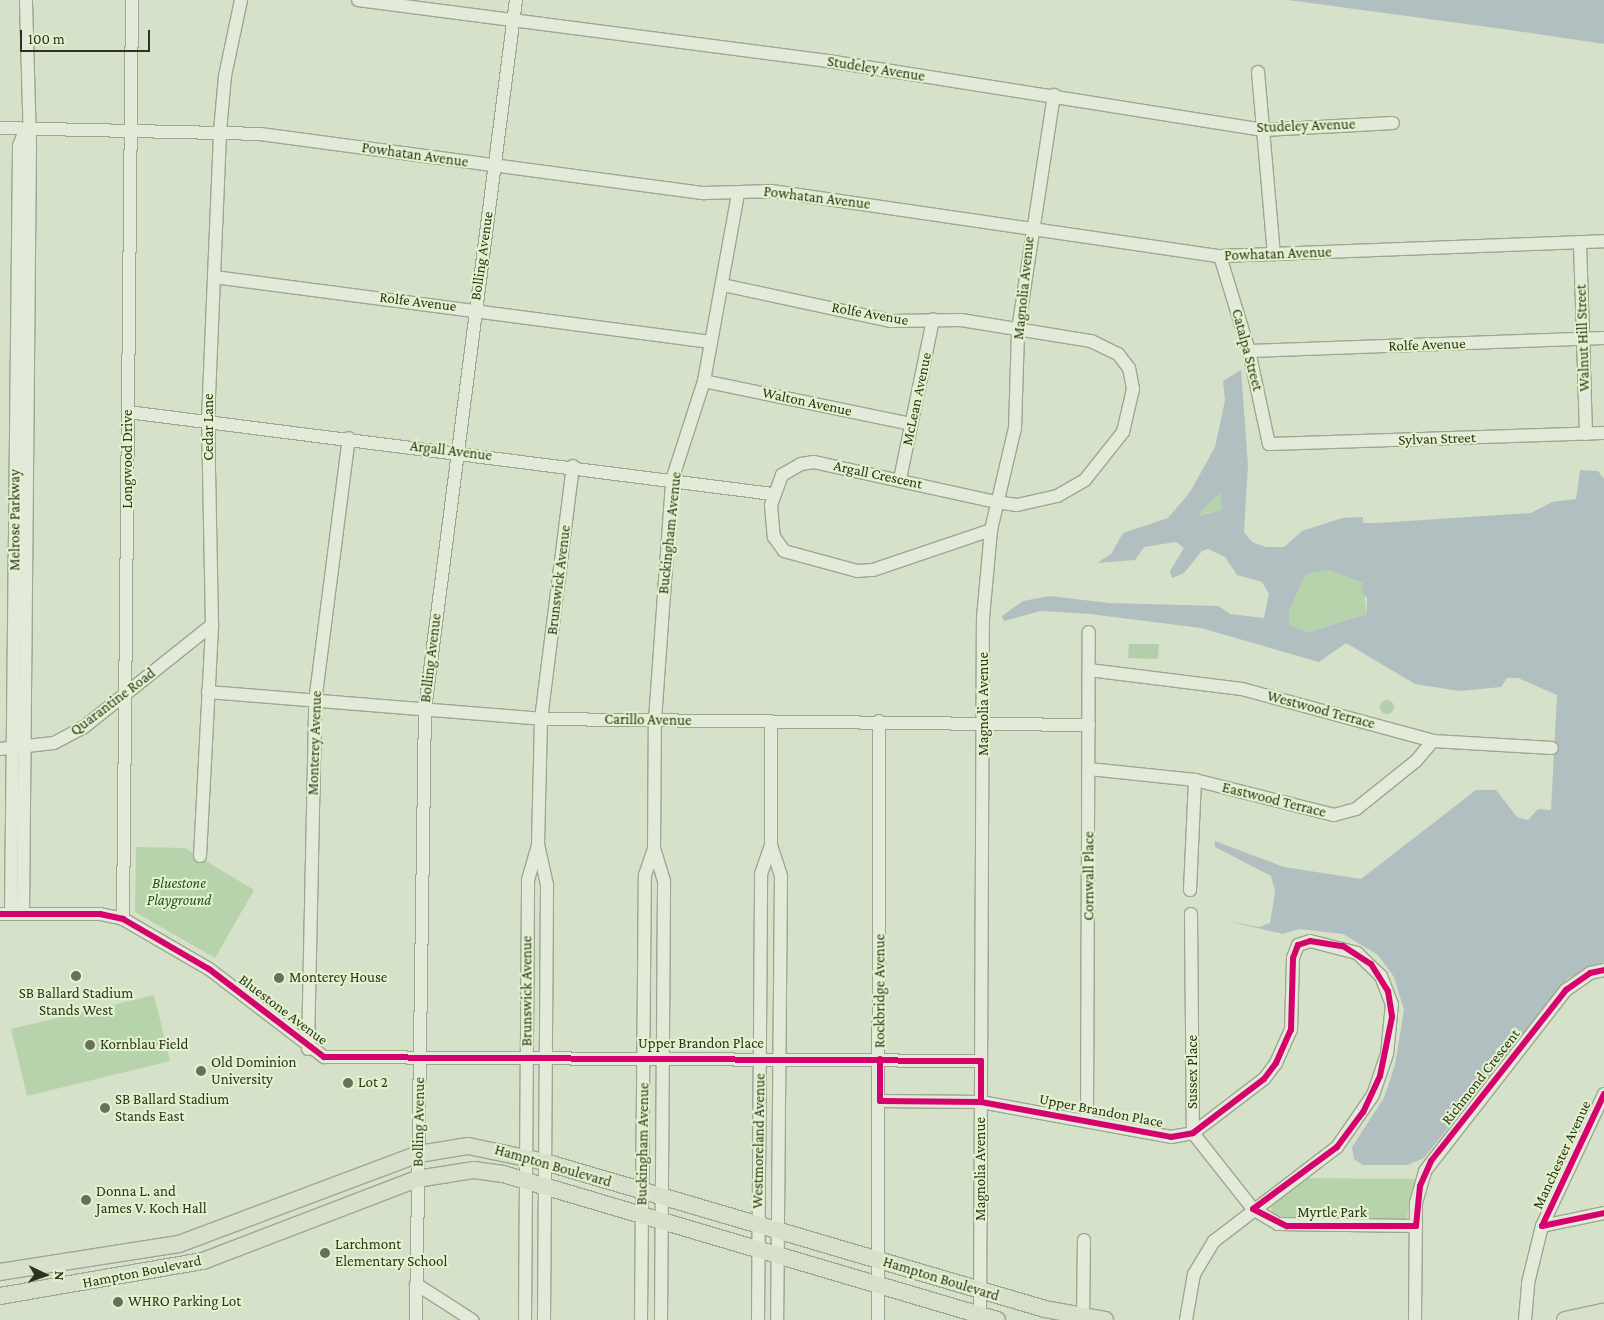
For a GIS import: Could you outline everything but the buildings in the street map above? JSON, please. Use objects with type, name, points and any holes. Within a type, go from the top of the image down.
[{"type":"main road","name":"Hampton Boulevard","points":[[0,1272],[179,1244],[419,1154],[468,1146],[526,1156],[980,1291],[1084,1319],[1105,1320]]},
{"type":"main road","name":"Hampton Boulevard","points":[[0,1296],[203,1261],[417,1179],[474,1170],[545,1186],[879,1285],[980,1317],[997,1320]]},
{"type":"main road","points":[[1565,1320],[1604,1312]]},
{"type":"street","name":"Melrose Parkway","points":[[11,914],[19,748],[19,146],[26,128],[26,0]]},
{"type":"street","name":"Longwood Drive","points":[[123,919],[132,0]]},
{"type":"street","name":"Cedar Lane","points":[[200,856],[212,625],[208,420],[220,131],[225,76],[241,0]]},
{"type":"street","name":"Studeley Avenue","points":[[358,0],[1054,95],[1264,130],[1392,123]]},
{"type":"street","name":"Bolling Avenue","points":[[416,1320],[424,710],[456,451],[516,0]]},
{"type":"street","points":[[1258,72],[1274,254]]},
{"type":"street","name":"Magnolia Avenue","points":[[980,1317],[983,618],[991,530],[996,502],[1015,428],[1018,330],[1031,230],[1054,95]]},
{"type":"street","name":"Powhatan Avenue","points":[[0,128],[220,131],[494,166],[738,194],[772,191],[1220,256],[1604,241]]},
{"type":"street","name":"Buckingham Avenue","points":[[661,1320],[664,881],[654,850],[655,720],[672,480],[704,380],[723,285],[738,194]]},
{"type":"street","name":"Walnut Hill Street","points":[[1580,242],[1586,434]]},
{"type":"street","name":"Catalpa Street","points":[[1220,256],[1249,351],[1269,444]]},
{"type":"street","name":"Rolfe Avenue","points":[[214,277],[475,309],[711,342]]},
{"type":"street","name":"Rolfe Avenue","points":[[723,285],[891,321],[933,319],[1018,330]]},
{"type":"street","name":"McLean Avenue","points":[[900,479],[933,319]]},
{"type":"street","name":"Argall Crescent","points":[[773,494],[792,468],[814,462],[900,479],[996,502],[1040,502],[1085,480],[1113,449],[1133,399],[1129,368],[1112,348],[1091,340],[1018,330]]},
{"type":"street","name":"Rolfe Avenue","points":[[1249,351],[1604,338]]},
{"type":"street","name":"Walton Avenue","points":[[704,380],[911,424]]},
{"type":"street","name":"Argall Avenue","points":[[128,412],[208,420],[456,451],[773,494]]},
{"type":"street","name":"Sylvan Street","points":[[1269,444],[1604,433]]},
{"type":"street","name":"Monterey Avenue","points":[[308,1050],[315,702],[349,438]]},
{"type":"street","name":"Brunswick Avenue","points":[[544,1320],[547,885],[538,844],[541,719],[573,466]]},
{"type":"street","points":[[773,494],[770,520],[778,546],[791,555],[842,568],[873,570],[991,530]]},
{"type":"street","name":"Quarantine Road","points":[[0,750],[19,748],[69,736],[212,625]]},
{"type":"street","name":"Cornwall Place","points":[[1087,1120],[1089,632]]},
{"type":"street","name":"Westwood Terrace","points":[[1089,670],[1242,689],[1433,741],[1552,748]]},
{"type":"street","name":"Carillo Avenue","points":[[208,692],[541,719],[879,721],[1089,725]]},
{"type":"street","name":"Westmoreland Avenue","points":[[771,720],[771,845],[781,876],[777,1320]]},
{"type":"street","name":"Rockbridge Avenue","points":[[878,1320],[880,1101],[879,721]]},
{"type":"street","name":"Eastwood Terrace","points":[[1089,769],[1195,780],[1322,812],[1346,813],[1389,783],[1433,741]]},
{"type":"street","points":[[1190,890],[1195,780]]},
{"type":"street","name":"Brunswick Avenue","points":[[525,1320],[528,880],[538,844]]},
{"type":"street","name":"Westmoreland Avenue","points":[[758,1320],[761,874],[771,845]]},
{"type":"street","name":"Buckingham Avenue","points":[[641,1320],[645,875],[654,850]]},
{"type":"street","name":"Bluestone Avenue","points":[[11,914],[100,914],[123,919],[210,969],[308,1050],[324,1057],[420,1056]]},
{"type":"street","name":"Sussex Place","points":[[1191,914],[1193,1133]]},
{"type":"street","name":"Upper Brandon Place","points":[[880,1101],[981,1102],[1087,1120],[1171,1138],[1193,1133],[1264,1080],[1276,1063],[1291,1030],[1294,951],[1310,941],[1343,946],[1371,964],[1381,976],[1392,1004],[1387,1054],[1373,1095],[1337,1148],[1253,1209]]},
{"type":"street","name":"Richmond Crescent","points":[[1415,1320],[1416,1226],[1420,1186],[1431,1161],[1566,990],[1590,973],[1604,970]]},
{"type":"street","name":"Upper Brandon Place","points":[[420,1056],[779,1056],[981,1061]]},
{"type":"street","name":"Manchester Avenue","points":[[1525,1320],[1528,1283],[1542,1226],[1604,1094]]},
{"type":"street","points":[[1186,1320],[1190,1290],[1201,1259],[1214,1241],[1253,1209],[1193,1133]]},
{"type":"street","name":"Myrtle Park","points":[[1253,1209],[1287,1226],[1416,1226]]},
{"type":"street","points":[[1542,1226],[1604,1213]]},
{"type":"street","points":[[1084,1240],[1084,1319]]},
{"type":"street","points":[[416,1284],[472,1320]]},
{"type":"green space","points":[[1220,492],[1222,510],[1198,516],[1203,509]]},
{"type":"green space","points":[[1328,570],[1363,583],[1367,614],[1309,632],[1290,626],[1289,611],[1306,574]]},
{"type":"green space","points":[[1129,644],[1159,644],[1158,659],[1128,658]]},
{"type":"green space","points":[[1384,700],[1390,700],[1394,707],[1390,714],[1384,714],[1380,710],[1380,704]]},
{"type":"green space","name":"Bluestone Playground","points":[[136,847],[185,848],[254,890],[215,958],[135,912]]},
{"type":"green space","name":"Kornblau Field","points":[[154,995],[170,1061],[27,1096],[11,1029]]},
{"type":"green space","points":[[1309,1178],[1415,1179],[1406,1221],[1291,1223],[1272,1215],[1271,1204]]},
{"type":"shaded area","points":[[1288,0],[1604,0],[1604,44],[1503,29]]},
{"type":"shaded area","points":[[1241,370],[1248,465],[1244,532],[1252,542],[1266,547],[1284,547],[1302,531],[1342,518],[1363,517],[1363,523],[1377,523],[1531,513],[1552,502],[1576,499],[1580,470],[1598,471],[1604,479],[1604,962],[1568,978],[1424,1158],[1407,1165],[1363,1165],[1354,1159],[1352,1147],[1384,1098],[1395,1065],[1404,1010],[1394,977],[1378,955],[1343,934],[1299,929],[1283,934],[1227,921],[1259,927],[1270,923],[1275,892],[1271,876],[1215,847],[1215,841],[1284,867],[1361,879],[1476,790],[1496,790],[1517,817],[1528,820],[1538,809],[1551,810],[1557,695],[1518,678],[1507,678],[1501,687],[1459,691],[1415,684],[1346,643],[1319,662],[1201,628],[1090,614],[1041,611],[1004,621],[1002,616],[1023,601],[1050,596],[1109,603],[1219,606],[1230,614],[1264,618],[1269,594],[1262,582],[1237,575],[1225,557],[1208,549],[1202,551],[1184,573],[1172,578],[1170,571],[1184,548],[1176,542],[1144,547],[1135,560],[1097,563],[1111,554],[1123,533],[1168,518],[1190,492],[1215,447],[1225,400],[1223,381]],"holes":[[[1220,493],[1222,510],[1199,516],[1203,509]],[[1328,570],[1363,583],[1361,592],[1367,598],[1367,614],[1309,632],[1290,626],[1289,611],[1306,574]]]},
{"type":"cycle path","points":[[0,914],[100,914],[123,919],[209,969],[324,1057],[981,1061],[981,1102]]},
{"type":"cycle path","points":[[880,1059],[880,1101],[981,1102],[1171,1137],[1193,1133],[1264,1079],[1276,1063],[1291,1030],[1293,958],[1298,945],[1310,941],[1343,946],[1371,964],[1388,991],[1392,1017],[1380,1076],[1363,1112],[1337,1147],[1253,1209],[1287,1226],[1416,1226],[1420,1186],[1431,1161],[1566,990],[1590,973],[1604,970]]},
{"type":"cycle path","points":[[1542,1226],[1604,1094]]},
{"type":"cycle path","points":[[1542,1226],[1604,1213]]},
{"type":"place","name":"SB Ballard Stadium Stands West","points":[[76,976]]},
{"type":"place","name":"Monterey House","points":[[279,978]]},
{"type":"place","name":"Kornblau Field","points":[[90,1045]]},
{"type":"place","name":"Old Dominion University","points":[[201,1071]]},
{"type":"place","name":"Lot 2","points":[[348,1083]]},
{"type":"place","name":"SB Ballard Stadium Stands East","points":[[105,1108]]},
{"type":"place","name":"Donna L. and James V. Koch Hall","points":[[86,1200]]},
{"type":"place","name":"Larchmont Elementary School","points":[[325,1253]]},
{"type":"place","name":"WHRO Parking Lot","points":[[118,1302]]}]
